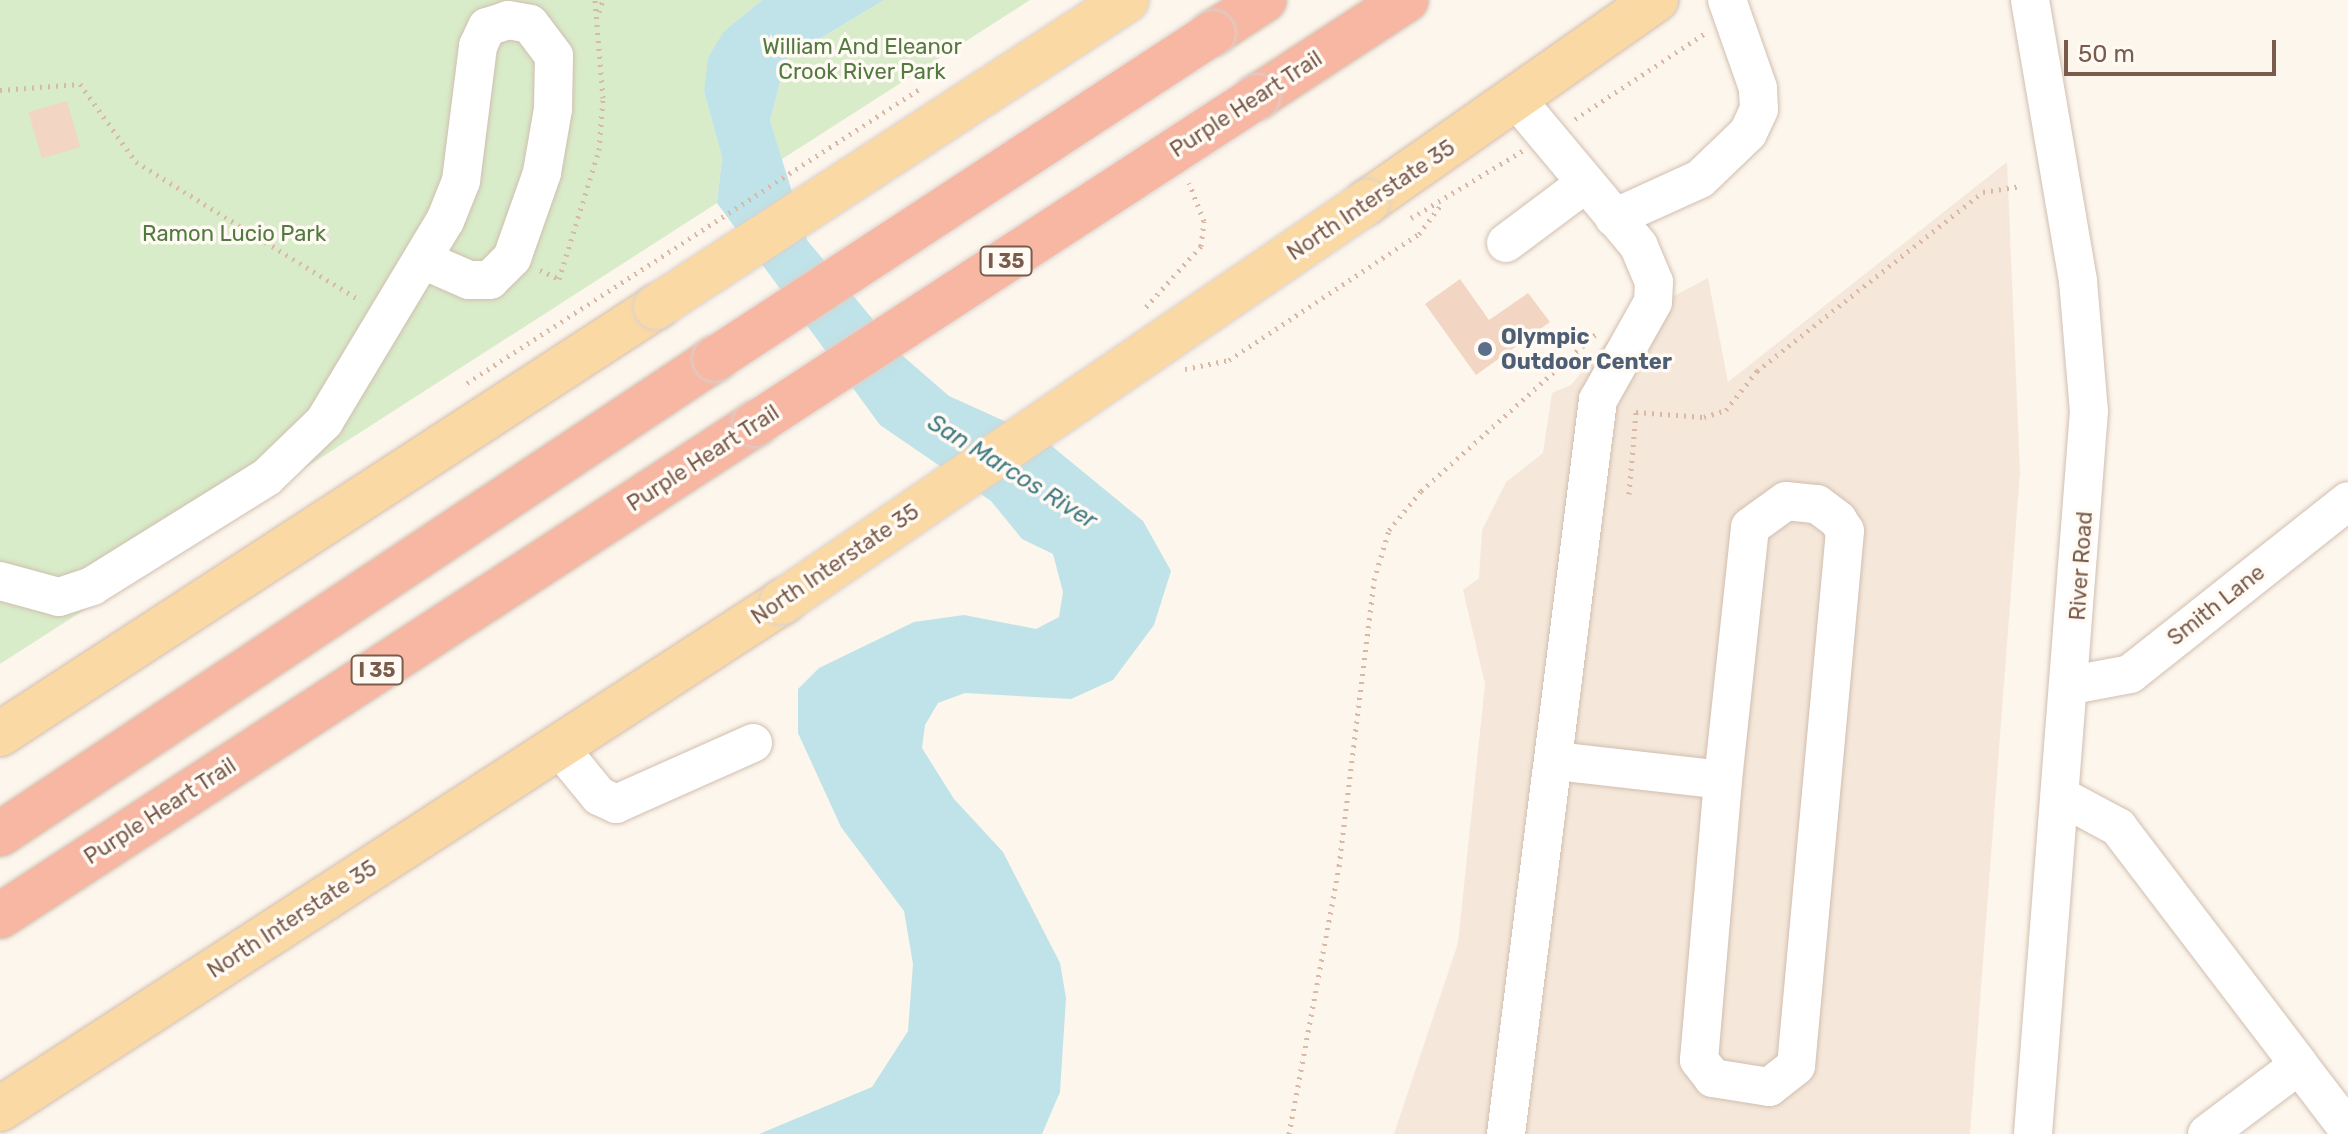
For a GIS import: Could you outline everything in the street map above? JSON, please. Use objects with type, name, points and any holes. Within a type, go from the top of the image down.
[{"type":"highway","points":[[0,834],[715,359],[1264,0]]},
{"type":"highway","name":"Purple Heart Trail","points":[[0,916],[1406,0]]},
{"type":"main road","points":[[0,734],[1127,0]]},
{"type":"main road","name":"North Interstate 35","points":[[0,1109],[782,602],[1517,100],[1656,0]]},
{"type":"street","points":[[1614,218],[1700,179],[1748,133],[1759,109],[1758,88],[1727,0]]},
{"type":"street","name":"River Road","points":[[2033,1],[2078,281],[2089,411],[2072,685],[2033,1134]]},
{"type":"street","points":[[0,581],[59,597],[92,586],[267,477],[324,422],[423,260],[461,181],[478,46],[487,27],[508,20],[530,24],[554,56],[542,173],[512,258],[490,280],[469,280],[423,260]]},
{"type":"street","points":[[1506,1134],[1556,761],[1598,400],[1653,302],[1649,263],[1614,218],[1575,192],[1517,100]]},
{"type":"street","points":[[1506,243],[1575,192]]},
{"type":"street","name":"Smith Lane","points":[[2072,685],[2130,674],[2348,501]]},
{"type":"street","points":[[1817,504],[1845,531],[1796,1066],[1769,1087],[1723,1082],[1699,1060],[1723,780],[1750,527],[1770,507],[1817,504]]},
{"type":"street","points":[[558,746],[599,796],[616,804],[753,743]]},
{"type":"street","points":[[1556,761],[1723,780]]},
{"type":"street","points":[[2062,797],[2118,827],[2348,1129]]},
{"type":"street","points":[[2207,1134],[2299,1065]]},
{"type":"path","points":[[512,258],[559,279],[599,150],[601,52],[599,13],[595,0]]},
{"type":"path","points":[[599,13],[603,0]]},
{"type":"path","points":[[0,90],[80,84],[136,162],[388,317]]},
{"type":"path","points":[[612,288],[926,85]]},
{"type":"path","points":[[1524,150],[1575,192]]},
{"type":"path","points":[[1145,315],[1201,246],[1199,198],[1183,172]]},
{"type":"path","points":[[1629,494],[1636,412],[1704,417],[1726,410],[1757,371],[1983,192],[2020,186]]},
{"type":"path","points":[[1171,362],[1202,371],[1229,360],[1419,234],[1441,205]]},
{"type":"path","points":[[1289,1134],[1339,866],[1374,580],[1389,530],[1421,491],[1602,329]]},
{"type":"shaded area","points":[[2007,162],[2020,472],[1970,1134],[1394,1134],[1458,943],[1485,684],[1463,590],[1479,578],[1482,530],[1506,482],[1543,453],[1552,393],[1571,385],[1621,324],[1708,278],[1728,382]]},
{"type":"green space","name":"Ramon Lucio Park","points":[[0,0],[762,0],[724,31],[704,92],[722,157],[717,203],[0,664]]},
{"type":"green space","name":"William And Eleanor Crook River Park","points":[[884,0],[1030,0],[779,161],[770,121],[786,59]]},
{"type":"water","name":"San Marcos River","points":[[762,0],[884,0],[786,59],[770,121],[807,240],[904,357],[949,396],[1042,438],[1143,521],[1171,571],[1154,625],[1113,680],[1071,699],[965,693],[938,703],[925,725],[922,748],[954,799],[1003,852],[1060,963],[1066,998],[1060,1092],[1042,1134],[759,1134],[872,1087],[908,1031],[913,964],[904,911],[841,827],[798,733],[798,689],[819,668],[914,622],[964,615],[1036,629],[1059,617],[1063,592],[1053,554],[1022,539],[991,501],[880,425],[717,203],[722,157],[704,92],[708,58],[724,31]]},
{"type":"building","points":[[67,101],[80,147],[42,158],[29,112]]},
{"type":"building","name":"Olympic Outdoor Center","points":[[1460,279],[1489,320],[1528,293],[1550,322],[1476,375],[1425,304]]},
{"type":"place","name":"Olympic Outdoor Center","points":[[1485,349]]}]
